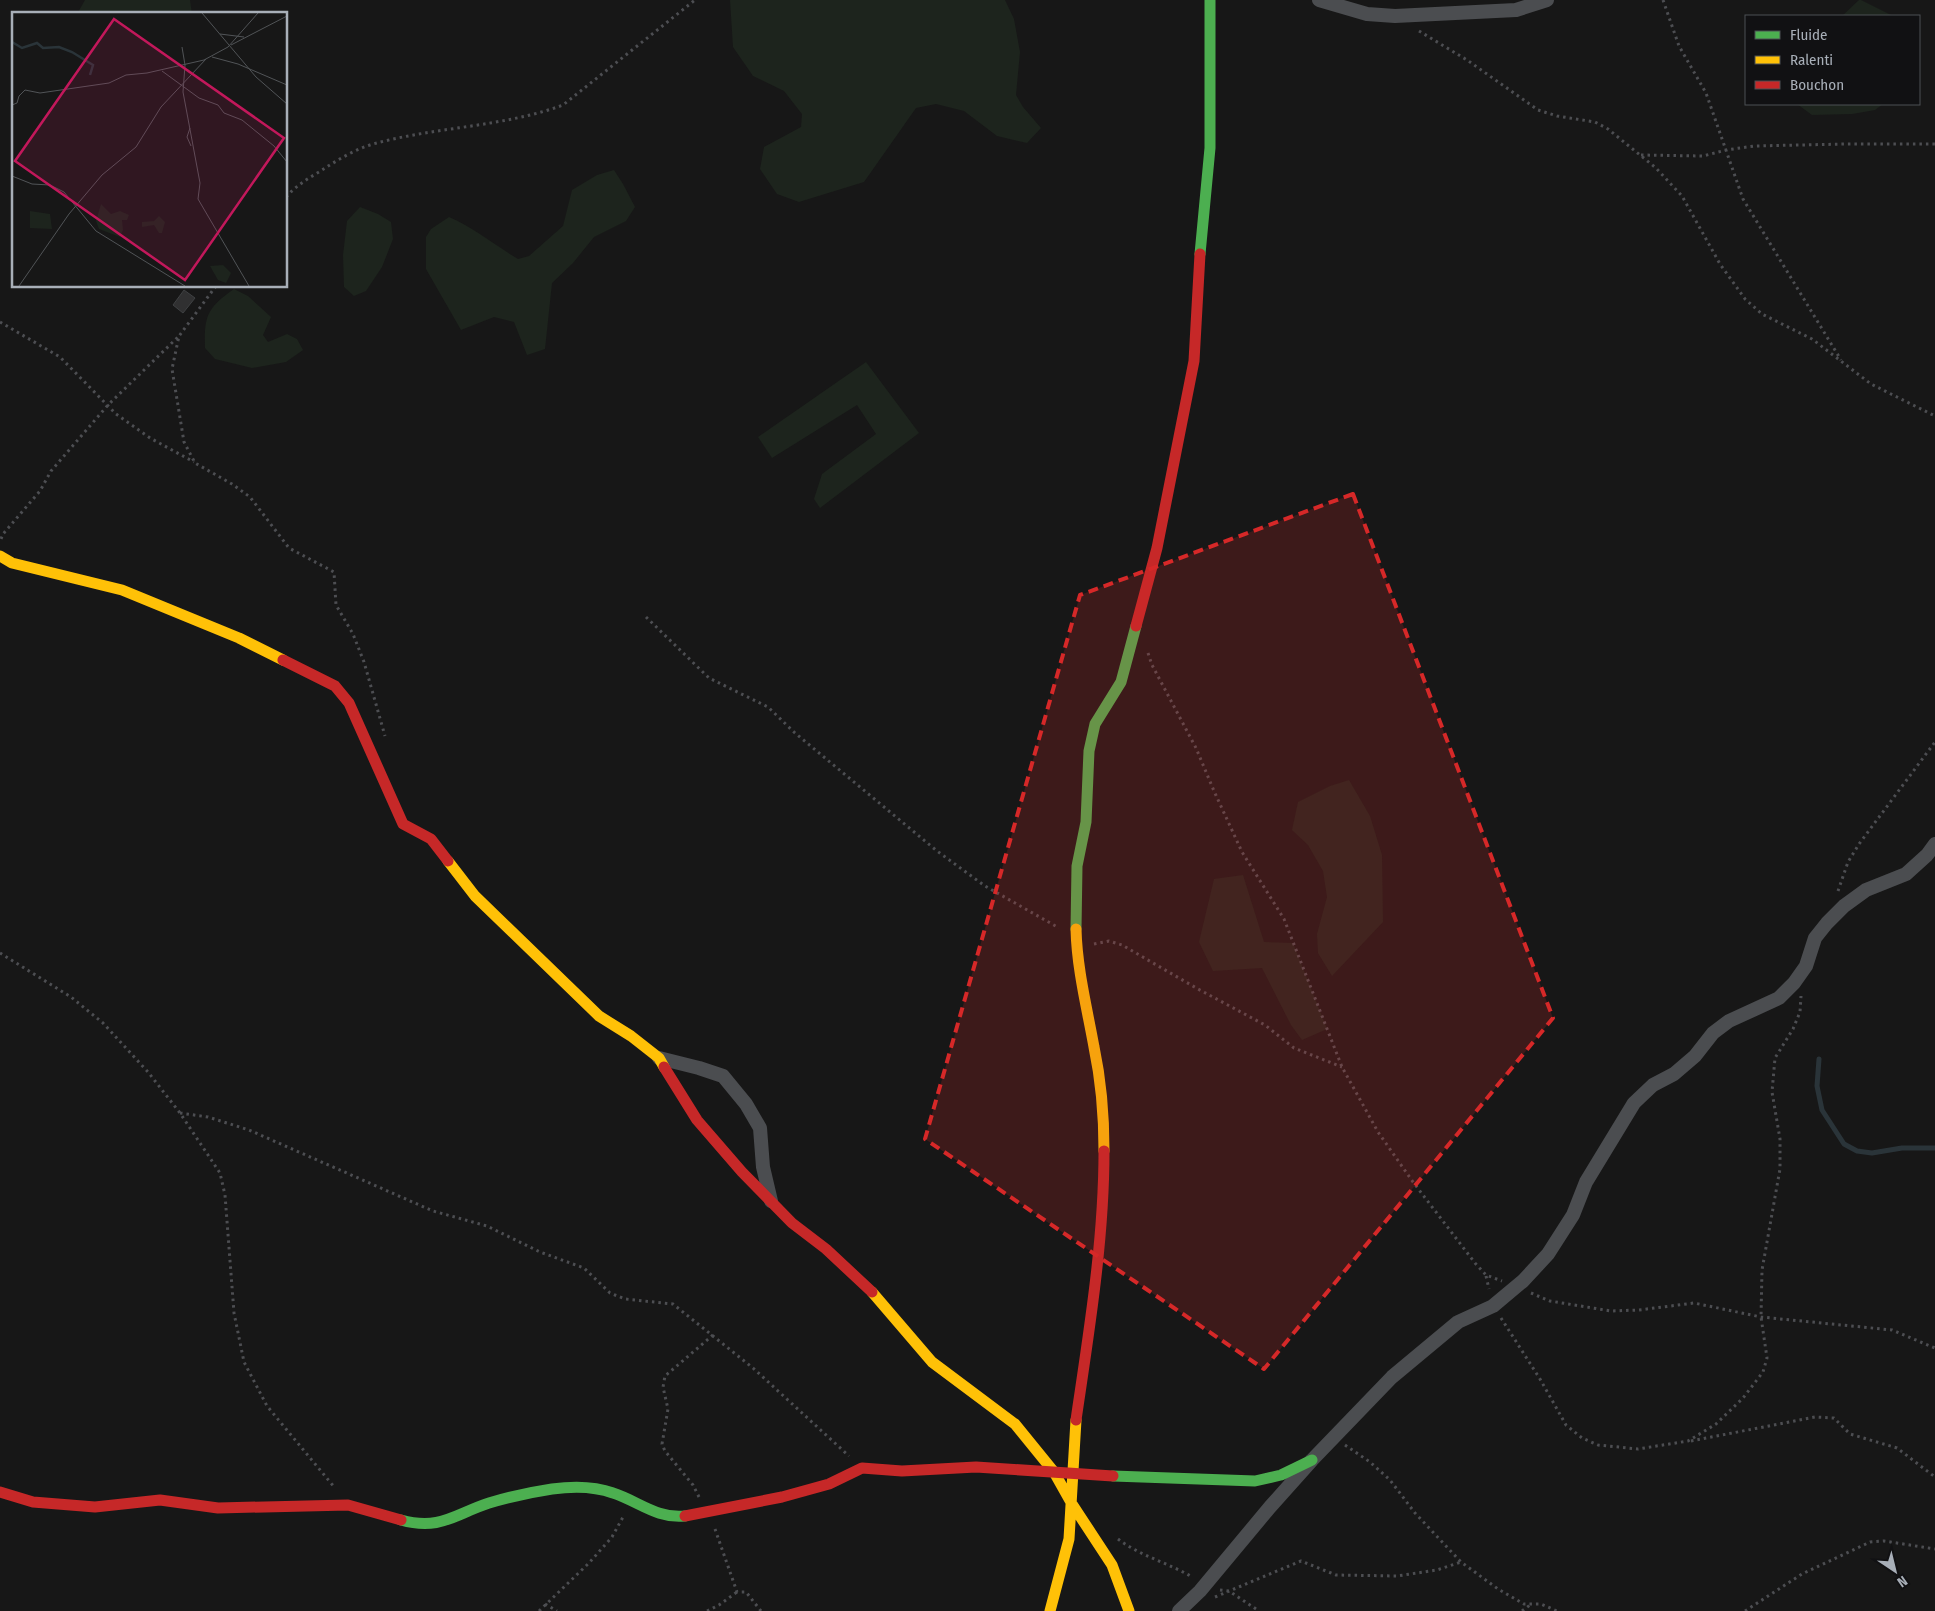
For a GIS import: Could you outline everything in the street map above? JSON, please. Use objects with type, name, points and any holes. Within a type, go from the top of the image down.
[{"type":"street","points":[[1050,1611],[1069,1539],[1074,1434],[1091,1316],[1104,1191],[1103,1122],[1095,1050],[1077,956],[1077,866],[1086,822],[1089,751],[1095,724],[1121,682],[1158,548],[1194,361],[1202,224],[1210,148],[1210,0]]},
{"type":"street","points":[[1319,0],[1367,14],[1395,16],[1516,10],[1547,0]]},
{"type":"street","points":[[0,556],[12,563],[122,590],[239,638],[336,686],[349,703],[403,824],[431,839],[475,896],[599,1016],[631,1036],[659,1058],[697,1120],[742,1172],[792,1223],[826,1249],[875,1295],[932,1362],[1015,1424],[1054,1472],[1072,1504],[1112,1564],[1129,1611]]},
{"type":"street","points":[[1179,1611],[1205,1585],[1270,1506],[1392,1377],[1458,1322],[1493,1306],[1516,1287],[1548,1254],[1574,1215],[1586,1182],[1634,1103],[1653,1085],[1674,1074],[1695,1056],[1713,1032],[1730,1021],[1779,998],[1806,966],[1815,938],[1838,912],[1866,890],[1906,874],[1927,855],[1935,844]]},
{"type":"street","points":[[659,1058],[722,1076],[746,1104],[760,1128],[763,1167],[771,1202]]},
{"type":"street","points":[[0,1492],[33,1502],[95,1507],[160,1500],[218,1508],[348,1505],[415,1524],[431,1524],[489,1503],[552,1489],[592,1487],[614,1493],[660,1515],[682,1517],[782,1497],[829,1484],[862,1468],[902,1471],[976,1466],[1073,1474],[1254,1481],[1281,1475],[1312,1460]]},
{"type":"path","points":[[288,195],[295,187],[341,157],[372,144],[468,125],[538,114],[563,105],[695,0]]},
{"type":"path","points":[[1663,0],[1678,46],[1706,93],[1743,199],[1843,363]]},
{"type":"path","points":[[1395,16],[1468,60],[1538,110],[1556,116],[1595,122],[1608,129],[1656,168],[1682,196],[1720,264],[1745,299],[1762,314],[1812,339],[1871,384],[1935,416]]},
{"type":"path","points":[[1640,155],[1703,156],[1754,146],[1935,144]]},
{"type":"path","points":[[0,542],[3,534],[40,491],[51,471],[108,405],[179,336],[215,288]]},
{"type":"path","points":[[0,322],[60,357],[116,414],[150,438],[232,484],[250,497],[288,548],[334,572],[336,605],[353,634],[364,662],[386,738]]},
{"type":"path","points":[[179,336],[172,368],[184,442],[196,463]]},
{"type":"path","points":[[646,617],[709,678],[768,707],[794,733],[937,851],[985,886],[1090,944],[1109,941],[1122,945],[1265,1025],[1294,1048],[1342,1067]]},
{"type":"path","points":[[1146,647],[1152,665],[1196,748],[1242,852],[1284,919],[1342,1067],[1378,1132],[1413,1182],[1486,1275],[1493,1306],[1540,1379],[1566,1426],[1582,1438],[1598,1445],[1638,1449],[1815,1417],[1834,1418],[1850,1434],[1898,1448],[1935,1477]]},
{"type":"path","points":[[1836,896],[1848,862],[1859,844],[1935,742]]},
{"type":"path","points":[[0,953],[71,997],[103,1023],[148,1072],[180,1113],[220,1173],[225,1195],[234,1314],[244,1362],[267,1406],[348,1505]]},
{"type":"path","points":[[1688,1441],[1716,1424],[1743,1398],[1763,1372],[1766,1358],[1761,1317],[1762,1270],[1780,1169],[1780,1139],[1772,1092],[1775,1058],[1793,1029],[1800,1012],[1802,999],[1799,975]]},
{"type":"path","points":[[180,1113],[208,1117],[249,1130],[433,1211],[487,1226],[540,1252],[584,1268],[610,1293],[625,1299],[673,1304],[753,1368],[862,1468]]},
{"type":"path","points":[[1486,1275],[1550,1300],[1611,1311],[1638,1310],[1694,1303],[1761,1317],[1892,1330],[1935,1348]]},
{"type":"path","points":[[713,1335],[665,1376],[663,1387],[668,1410],[662,1444],[665,1452],[692,1485],[707,1512],[718,1534],[737,1592]]},
{"type":"path","points":[[1334,1438],[1370,1462],[1390,1480],[1415,1513],[1461,1562],[1498,1589],[1524,1604],[1541,1604],[1557,1611]]},
{"type":"path","points":[[539,1611],[589,1563],[612,1537],[625,1513],[634,1503]]},
{"type":"path","points":[[1110,1533],[1125,1545],[1176,1567],[1205,1585],[1229,1591],[1259,1611]]},
{"type":"path","points":[[1745,1611],[1802,1574],[1870,1542],[1884,1541],[1935,1549]]},
{"type":"path","points":[[1213,1598],[1301,1561],[1336,1575],[1397,1576],[1436,1570],[1461,1562]]},
{"type":"path","points":[[707,1611],[737,1592],[746,1592],[761,1611]]},
{"type":"path","points":[[545,1604],[557,1611]]},
{"type":"path","points":[[1522,1611],[1530,1604]]},
{"type":"highlighted area","points":[[1353,494],[1553,1018],[1264,1369],[925,1139],[1080,595]]},
{"type":"shaded area","points":[[85,0],[190,0],[192,12],[78,12]]},
{"type":"shaded area","points":[[730,0],[1005,0],[1014,19],[1020,52],[1016,95],[1023,107],[1041,128],[1027,143],[997,136],[964,111],[936,104],[916,108],[864,182],[799,202],[777,194],[760,169],[764,147],[801,127],[802,114],[784,91],[753,76],[733,47]]},
{"type":"shaded area","points":[[1861,0],[1891,15],[1843,15]]},
{"type":"shaded area","points":[[1798,105],[1882,105],[1875,110],[1852,114],[1812,115]]},
{"type":"shaded area","points":[[614,170],[635,207],[626,221],[594,237],[573,263],[552,283],[545,349],[527,355],[514,322],[494,317],[461,330],[426,269],[426,237],[431,229],[449,217],[476,231],[518,259],[529,256],[563,226],[572,190],[597,175]]},
{"type":"shaded area","points":[[360,207],[378,214],[391,222],[393,239],[382,267],[366,291],[354,296],[344,287],[343,255],[347,221]]},
{"type":"shaded area","points":[[234,289],[248,296],[271,317],[263,335],[268,342],[287,334],[297,339],[303,350],[286,362],[252,368],[215,359],[205,348],[207,320],[218,302]]},
{"type":"shaded area","points":[[866,362],[919,433],[820,508],[814,499],[822,474],[876,434],[857,405],[772,458],[758,437]]},
{"type":"shaded area","points":[[1349,780],[1370,816],[1382,855],[1383,922],[1332,976],[1318,953],[1317,934],[1327,897],[1323,871],[1308,845],[1292,830],[1298,802],[1330,786]]},
{"type":"shaded area","points":[[1243,875],[1264,942],[1293,943],[1327,1029],[1302,1040],[1291,1025],[1262,968],[1213,971],[1199,942],[1214,879]]},
{"type":"building","points":[[184,290],[195,298],[183,313],[173,305]]},
{"type":"waterway","points":[[1819,1059],[1817,1086],[1822,1110],[1844,1144],[1857,1151],[1872,1153],[1902,1148],[1935,1148]]},
{"type":"traffic: fast","points":[[1200,254],[1210,148],[1210,0]]},
{"type":"traffic: fast","points":[[1076,929],[1077,866],[1086,822],[1089,751],[1095,724],[1121,682],[1136,626]]},
{"type":"traffic: fast","points":[[1113,1476],[1255,1481],[1281,1475],[1312,1460]]},
{"type":"traffic: fast","points":[[401,1520],[426,1524],[437,1522],[504,1499],[544,1490],[576,1487],[591,1488],[622,1496],[665,1515],[685,1516]]},
{"type":"traffic: slow","points":[[0,556],[12,563],[122,590],[239,638],[283,660]]},
{"type":"traffic: slow","points":[[448,861],[475,896],[599,1016],[631,1036],[659,1058],[664,1067]]},
{"type":"traffic: slow","points":[[1076,929],[1080,974],[1100,1085],[1104,1151]]},
{"type":"traffic: slow","points":[[872,1292],[932,1362],[1015,1424],[1054,1472],[1072,1504],[1112,1565],[1129,1611]]},
{"type":"traffic: slow","points":[[1050,1611],[1069,1539],[1076,1420]]},
{"type":"traffic: jam","points":[[1136,626],[1157,548],[1194,361],[1200,254]]},
{"type":"traffic: jam","points":[[283,660],[335,686],[349,703],[403,824],[431,839],[448,861]]},
{"type":"traffic: jam","points":[[664,1067],[697,1120],[742,1172],[792,1223],[826,1249],[872,1292]]},
{"type":"traffic: jam","points":[[1076,1420],[1099,1252],[1104,1151]]},
{"type":"traffic: jam","points":[[685,1516],[782,1497],[829,1484],[862,1468],[902,1471],[976,1467],[1113,1476]]},
{"type":"traffic: jam","points":[[0,1492],[33,1502],[95,1507],[160,1500],[218,1508],[348,1505],[401,1520]]}]
